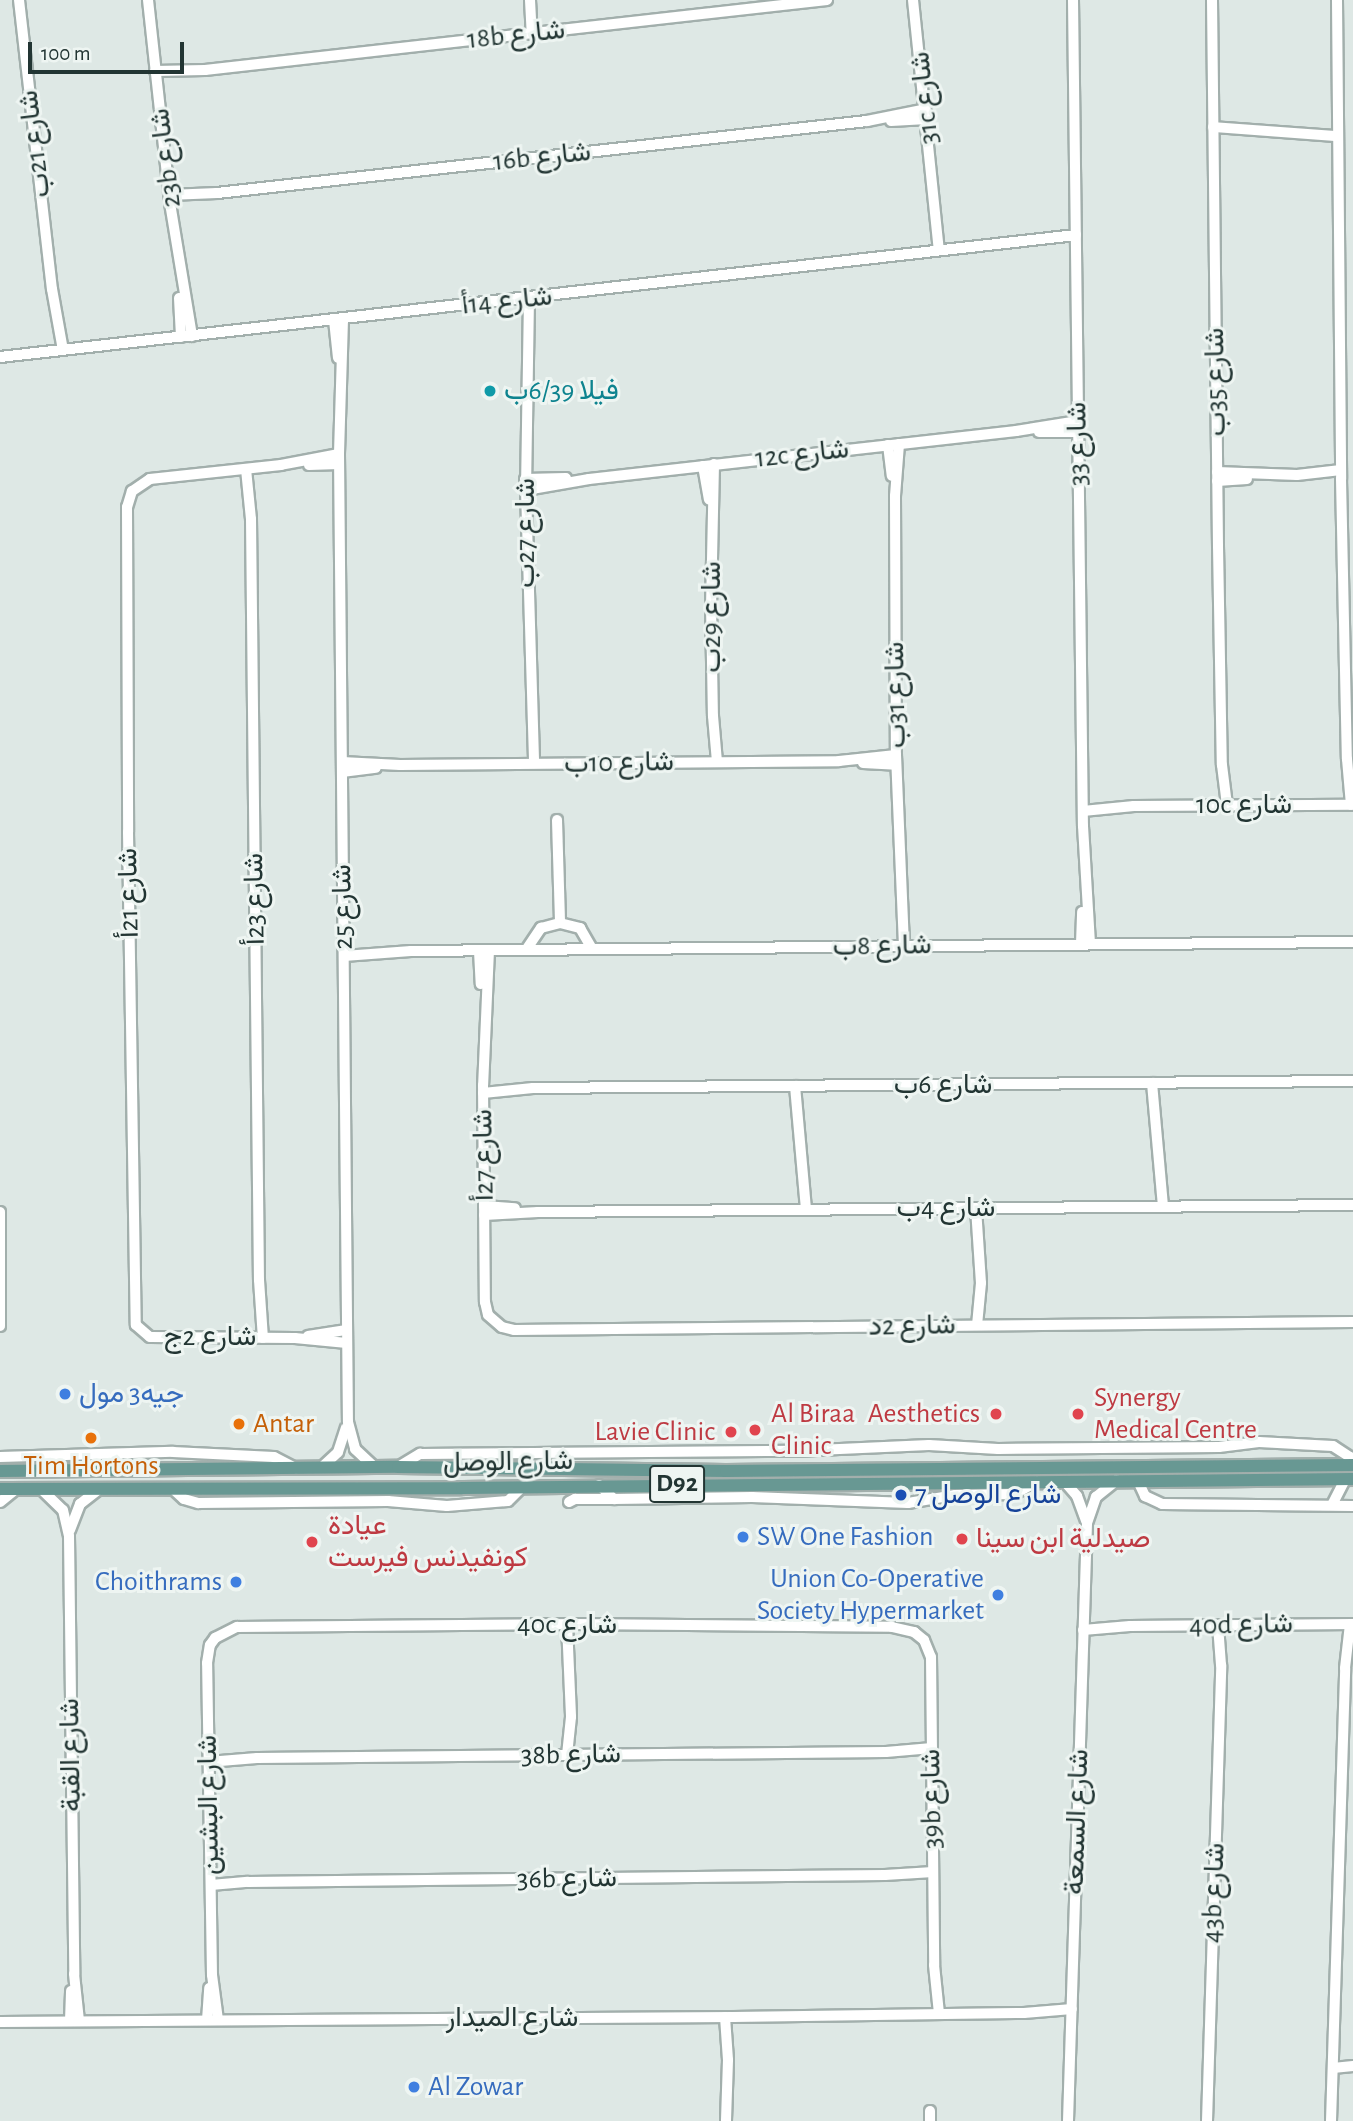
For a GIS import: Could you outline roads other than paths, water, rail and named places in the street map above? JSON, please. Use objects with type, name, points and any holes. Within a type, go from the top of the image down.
[{"type":"main road","name":"شارع الوصل","points":[[0,1471],[398,1467],[726,1471],[1352,1465]]},
{"type":"main road","name":"شارع الوصل","points":[[0,1489],[462,1489],[599,1485],[904,1485],[1039,1480],[1349,1479]]},
{"type":"street","name":"شارع 21ب","points":[[19,0],[59,351]]},
{"type":"street","name":"23b شارع","points":[[148,0],[186,336]]},
{"type":"street","points":[[533,0],[536,33]]},
{"type":"street","name":"18b شارع","points":[[156,75],[827,0]]},
{"type":"street","name":"31c شارع","points":[[914,0],[944,250]]},
{"type":"street","name":"شارع 33","points":[[1073,0],[1086,944]]},
{"type":"street","name":"شارع 35ب","points":[[1212,0],[1223,805]]},
{"type":"street","points":[[1337,0],[1341,474],[1349,804]]},
{"type":"street","name":"16b شارع","points":[[170,199],[927,114]]},
{"type":"street","points":[[1213,132],[1337,131]]},
{"type":"street","name":"شارع 14أ","points":[[0,357],[1013,242],[1076,239]]},
{"type":"street","name":"شارع 27ب","points":[[525,299],[530,763]]},
{"type":"street","points":[[1340,302],[1353,299]]},
{"type":"street","points":[[1340,302],[1353,306]]},
{"type":"street","name":"شارع 25","points":[[339,320],[342,392],[339,459],[348,1422],[355,1450],[374,1468]]},
{"type":"street","name":"12c شارع","points":[[525,485],[1078,426]]},
{"type":"street","name":"شارع 31ب","points":[[894,444],[900,946]]},
{"type":"street","points":[[250,468],[339,459]]},
{"type":"street","name":"شارع 29ب","points":[[709,465],[714,762]]},
{"type":"street","name":"شارع 21أ","points":[[134,1319],[127,507],[132,491],[150,480],[250,468]]},
{"type":"street","name":"شارع 23أ","points":[[250,468],[259,1338]]},
{"type":"street","points":[[1217,476],[1341,474]]},
{"type":"street","name":"شارع 10ب","points":[[342,767],[896,760]]},
{"type":"street","name":"10c شارع","points":[[1083,807],[1349,804]]},
{"type":"street","points":[[557,820],[560,923]]},
{"type":"street","points":[[526,950],[541,928],[560,923],[580,928],[592,949]]},
{"type":"street","name":"شارع 8ب","points":[[344,952],[1353,942]]},
{"type":"street","name":"شارع 27أ","points":[[484,951],[485,1302]]},
{"type":"street","name":"شارع 6ب","points":[[483,1089],[1353,1081]]},
{"type":"street","points":[[1156,1083],[1158,1206]]},
{"type":"street","points":[[800,1086],[801,1210]]},
{"type":"street","name":"شارع 4ب","points":[[484,1211],[1353,1205]]},
{"type":"street","points":[[980,1208],[982,1325]]},
{"type":"street","points":[[0,1212],[0,1326]]},
{"type":"street","name":"شارع 2د","points":[[485,1302],[492,1320],[502,1327],[514,1330],[1353,1322]]},
{"type":"street","name":"شارع 2ج","points":[[134,1319],[138,1329],[150,1337],[295,1338],[347,1343]]},
{"type":"street","name":"شارع 2ج","points":[[295,1338],[347,1330]]},
{"type":"street","name":"شارع 25","points":[[321,1468],[341,1447],[348,1422]]},
{"type":"street","points":[[398,1467],[420,1454],[795,1451],[921,1445],[998,1449],[1219,1447],[1259,1442],[1333,1446],[1350,1457],[1352,1465]]},
{"type":"street","points":[[0,1457],[173,1452],[274,1457],[296,1468]]},
{"type":"street","points":[[1332,1505],[1349,1479]]},
{"type":"street","points":[[569,1503],[575,1499],[752,1497],[914,1503],[955,1495],[1014,1494],[1039,1480]]},
{"type":"street","name":"شارع السمعة","points":[[1064,1481],[1077,1496],[1087,1523]]},
{"type":"street","name":"شارع السمعة","points":[[1068,2121],[1087,1523],[1096,1497],[1117,1481]]},
{"type":"street","points":[[1138,1481],[1145,1496],[1162,1504],[1353,1506]]},
{"type":"street","points":[[599,1485],[614,1499]]},
{"type":"street","points":[[0,1502],[16,1489]]},
{"type":"street","name":"شارع القبة","points":[[41,1489],[63,1510],[69,1536],[74,2021]]},
{"type":"street","name":"شارع القبة","points":[[69,1536],[77,1508],[99,1489]]},
{"type":"street","points":[[571,1624],[572,1755]]},
{"type":"street","name":"40c شارع","points":[[215,1638],[237,1627],[571,1624],[892,1627],[920,1636]]},
{"type":"street","points":[[1331,2121],[1347,1624]]},
{"type":"street","name":"40d شارع","points":[[1084,1626],[1347,1624]]},
{"type":"street","name":"43b شارع","points":[[1207,2121],[1222,1625]]},
{"type":"street","name":"39b شارع","points":[[920,1636],[931,1657],[934,2013]]},
{"type":"street","name":"شارع البشين","points":[[212,2020],[207,1663],[215,1638]]},
{"type":"street","name":"38b شارع","points":[[208,1758],[932,1752]]},
{"type":"street","name":"36b شارع","points":[[210,1881],[933,1876]]},
{"type":"street","name":"شارع الميدار","points":[[0,2022],[1072,2013]]},
{"type":"street","points":[[726,2121],[729,2017]]},
{"type":"street","points":[[1333,2064],[1353,2061]]},
{"type":"street","points":[[1333,2064],[1353,2066]]},
{"type":"place","name":"فيلا 6/39ب","points":[[490,391]]},
{"type":"place","name":"جيه3 مول","points":[[65,1394]]},
{"type":"place","name":"Aesthetics","points":[[996,1414]]},
{"type":"place","name":"Synergy Medical Centre","points":[[1078,1414]]},
{"type":"place","name":"Antar","points":[[239,1424]]},
{"type":"place","name":"Al Biraa Clinic","points":[[755,1430]]},
{"type":"place","name":"Lavie Clinic","points":[[731,1432]]},
{"type":"place","name":"Tim Hortons","points":[[91,1438]]},
{"type":"place","name":"شارع الوصل 7","points":[[901,1495]]},
{"type":"place","name":"SW One Fashion","points":[[743,1537]]},
{"type":"place","name":"صيدلية ابن سينا","points":[[962,1539]]},
{"type":"place","name":"عيادة كونفيدنس فيرست","points":[[312,1542]]},
{"type":"place","name":"Choithrams","points":[[236,1582]]},
{"type":"place","name":"Union Co-Operative Society Hypermarket","points":[[998,1595]]},
{"type":"place","name":"Al Zowar","points":[[414,2087]]}]
